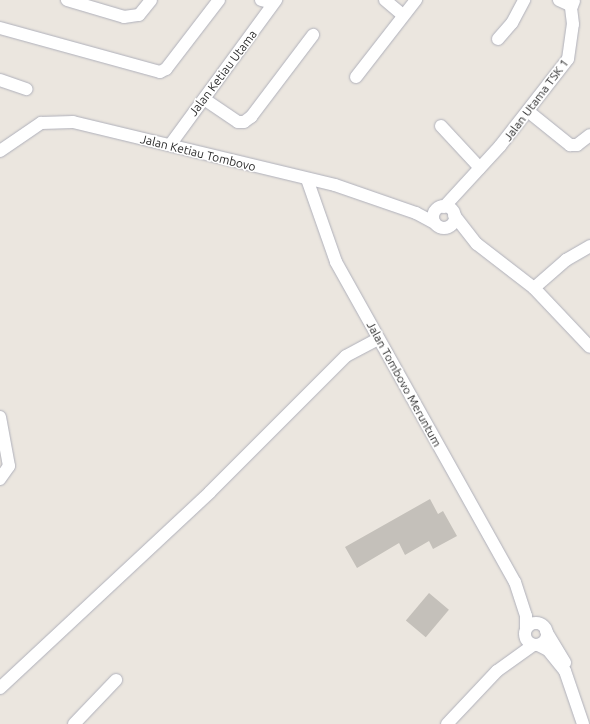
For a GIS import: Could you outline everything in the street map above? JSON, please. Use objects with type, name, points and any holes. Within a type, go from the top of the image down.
[{"type":"street","points":[[67,0],[124,17],[139,15],[151,0]]},
{"type":"street","points":[[0,28],[160,72],[166,69],[219,0]]},
{"type":"street","points":[[261,0],[275,2]]},
{"type":"street","points":[[385,0],[403,15]]},
{"type":"street","points":[[356,76],[416,0]]},
{"type":"street","points":[[498,39],[515,19],[524,0]]},
{"type":"street","points":[[559,0],[572,2]]},
{"type":"street","name":"Jalan Ketiau Utama","points":[[170,145],[275,2]]},
{"type":"street","name":"Jalan Utama TSK 1","points":[[447,211],[480,168],[529,112],[568,59],[573,40],[572,2]]},
{"type":"street","points":[[204,99],[238,122],[244,122],[251,117],[313,35]]},
{"type":"street","points":[[0,80],[26,89]]},
{"type":"street","points":[[529,112],[570,145],[577,145],[590,135]]},
{"type":"street","name":"Jalan Ketiau Tombovo","points":[[0,151],[28,130],[41,123],[57,120],[170,145],[335,185],[401,207],[477,244]]},
{"type":"street","points":[[441,126],[480,168]]},
{"type":"street","name":"Jalan Tombovo Meruntum","points":[[307,179],[336,262],[515,582],[560,653],[583,724]]},
{"type":"street","name":"Jalan Ketiau Tombovo","points":[[401,207],[447,211],[477,244],[534,288],[590,347]]},
{"type":"street","points":[[447,211],[452,224],[439,226],[434,214],[447,211]]},
{"type":"street","points":[[534,288],[566,260],[590,246]]},
{"type":"street","points":[[0,688],[210,492],[346,356],[378,339]]},
{"type":"street","points":[[0,416],[9,466],[0,479]]},
{"type":"street","name":"Jalan Tombovo Meruntum","points":[[515,582],[526,616],[525,632]]},
{"type":"street","points":[[447,724],[497,671],[525,632],[535,623],[544,628],[544,641],[497,671]]},
{"type":"street","points":[[525,632],[536,645],[548,650],[565,671]]},
{"type":"street","points":[[74,724],[116,680]]},
{"type":"building","points":[[430,499],[438,514],[443,511],[457,536],[433,549],[429,541],[405,555],[399,543],[357,568],[345,547]]},
{"type":"building","points":[[429,593],[449,610],[426,637],[406,621]]}]
